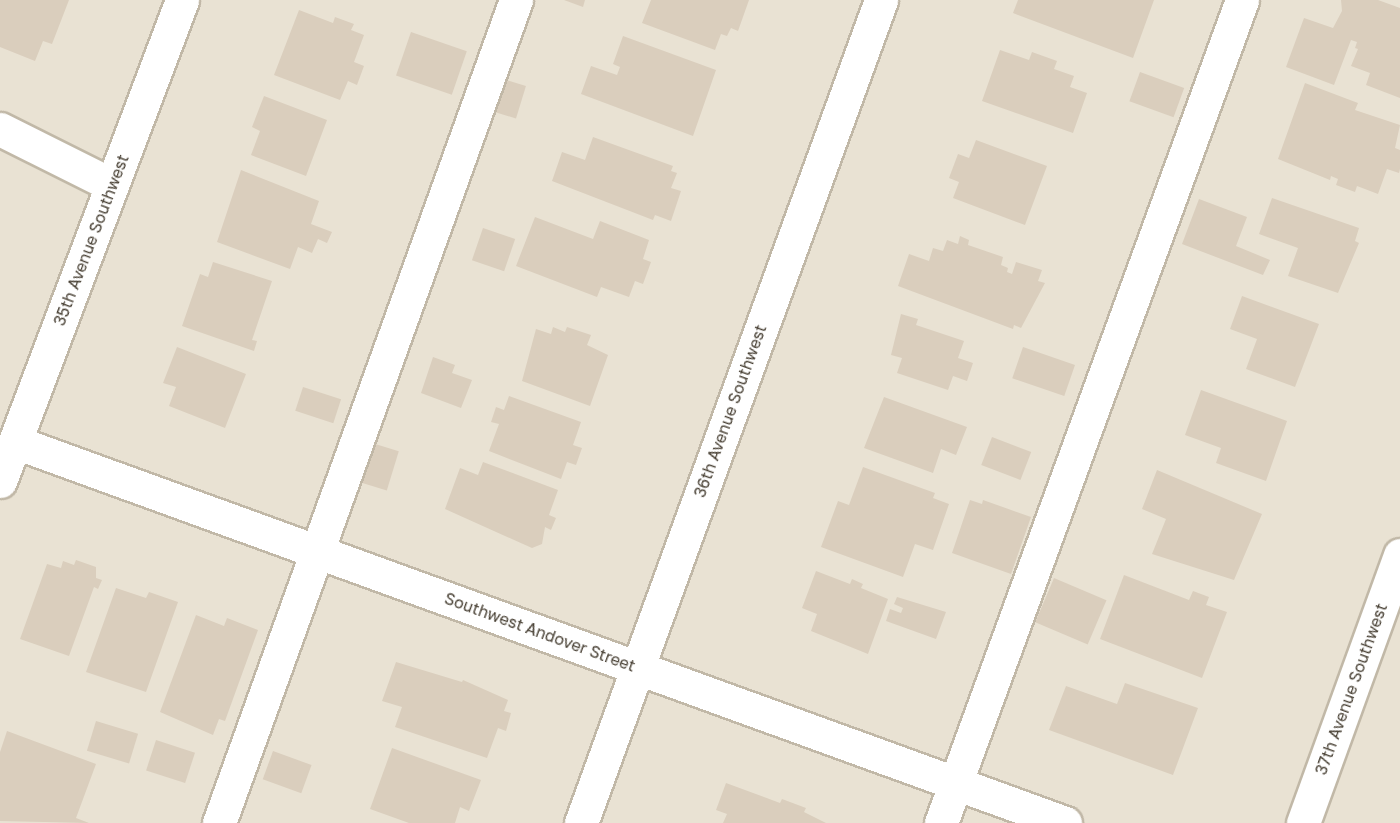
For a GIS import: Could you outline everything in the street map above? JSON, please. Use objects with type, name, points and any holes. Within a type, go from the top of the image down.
[{"type":"street","name":"35th Avenue Southwest","points":[[0,481],[182,0]]},
{"type":"street","points":[[219,823],[516,0]]},
{"type":"street","name":"36th Avenue Southwest","points":[[580,823],[881,0]]},
{"type":"street","points":[[941,823],[1242,0]]},
{"type":"street","points":[[0,129],[112,186]]},
{"type":"street","name":"Southwest Andover Street","points":[[15,442],[1065,823]]},
{"type":"street","name":"37th Avenue Southwest","points":[[1303,823],[1400,555]]},
{"type":"shaded area","points":[[0,0],[1400,0],[1400,823],[0,823]]},
{"type":"building","points":[[0,0],[69,0],[52,44],[43,41],[35,61],[0,47]]},
{"type":"building","points":[[564,0],[585,0],[583,7]]},
{"type":"building","points":[[651,0],[749,0],[738,31],[731,28],[727,36],[721,34],[715,50],[642,23]]},
{"type":"building","points":[[1018,0],[1154,0],[1133,58],[1013,13]]},
{"type":"building","points":[[1341,0],[1378,0],[1400,8],[1400,98],[1366,85],[1370,73],[1351,66],[1358,49],[1355,48],[1357,42],[1351,40],[1334,85],[1286,67],[1304,18],[1333,28],[1342,11]]},
{"type":"building","points":[[299,10],[333,23],[335,17],[354,24],[351,30],[364,35],[354,62],[364,66],[357,85],[348,81],[340,100],[274,75]]},
{"type":"building","points":[[411,32],[467,51],[452,95],[396,75]]},
{"type":"building","points":[[623,36],[716,70],[693,136],[581,94],[591,66],[617,75],[620,67],[613,64]]},
{"type":"building","points":[[1000,50],[1029,60],[1032,52],[1057,61],[1054,69],[1074,76],[1070,87],[1087,93],[1073,133],[982,101]]},
{"type":"building","points":[[1140,72],[1184,88],[1174,117],[1129,101]]},
{"type":"building","points":[[503,79],[526,86],[516,119],[493,112]]},
{"type":"building","points":[[1305,83],[1358,103],[1355,110],[1400,125],[1395,148],[1400,150],[1399,173],[1387,169],[1378,194],[1357,186],[1355,192],[1336,185],[1338,179],[1331,176],[1330,180],[1278,159]]},
{"type":"building","points":[[264,96],[327,120],[306,176],[251,155],[260,131],[252,127]]},
{"type":"building","points":[[593,137],[673,166],[671,171],[677,173],[671,188],[681,191],[671,221],[655,215],[653,220],[552,181],[562,152],[585,160]]},
{"type":"building","points":[[976,140],[1047,166],[1025,225],[953,198],[959,182],[949,178],[958,154],[969,158]]},
{"type":"building","points":[[241,170],[319,201],[311,224],[332,232],[327,243],[318,239],[312,253],[298,247],[290,269],[217,242]]},
{"type":"building","points":[[1272,198],[1359,228],[1355,241],[1359,243],[1338,293],[1288,276],[1298,248],[1259,234]]},
{"type":"building","points":[[1199,199],[1247,217],[1236,246],[1270,260],[1263,275],[1182,244]]},
{"type":"building","points":[[535,217],[593,239],[600,221],[649,240],[643,259],[651,262],[643,284],[635,281],[629,297],[601,287],[597,297],[516,266]]},
{"type":"building","points":[[483,228],[515,239],[504,271],[472,260]]},
{"type":"building","points":[[960,236],[969,240],[968,245],[1003,257],[1001,265],[1008,268],[1007,272],[1012,274],[1016,262],[1042,270],[1038,281],[1045,283],[1021,328],[1014,325],[1013,329],[898,286],[909,254],[929,261],[933,248],[943,251],[947,240],[958,244]]},
{"type":"building","points":[[213,262],[272,281],[252,340],[257,341],[254,351],[182,326],[200,274],[208,277]]},
{"type":"building","points":[[1242,296],[1319,324],[1295,387],[1246,369],[1257,339],[1230,329]]},
{"type":"building","points":[[901,314],[918,319],[916,325],[964,341],[958,358],[973,363],[967,381],[953,376],[948,390],[897,373],[902,358],[891,355]]},
{"type":"building","points":[[553,327],[565,332],[567,327],[591,335],[587,345],[608,355],[590,406],[522,381],[536,329],[551,334]]},
{"type":"building","points":[[177,347],[246,374],[225,428],[169,406],[176,387],[163,383]]},
{"type":"building","points":[[1023,347],[1075,365],[1064,396],[1012,378]]},
{"type":"building","points":[[433,357],[455,365],[452,373],[472,380],[461,408],[421,393]]},
{"type":"building","points":[[303,387],[341,399],[333,423],[295,411]]},
{"type":"building","points":[[1201,390],[1287,421],[1266,481],[1216,463],[1221,448],[1185,435]]},
{"type":"building","points":[[509,396],[581,422],[573,445],[582,448],[576,465],[567,462],[561,479],[489,451],[499,424],[491,422],[496,407],[504,410]]},
{"type":"building","points":[[884,397],[967,427],[956,455],[941,449],[933,473],[864,448]]},
{"type":"building","points":[[992,437],[1031,452],[1020,480],[981,465]]},
{"type":"building","points":[[372,443],[399,451],[387,490],[360,482]]},
{"type":"building","points":[[483,462],[558,490],[549,515],[556,518],[551,530],[545,527],[542,544],[532,548],[445,509],[460,468],[478,475]]},
{"type":"building","points":[[863,467],[935,493],[933,498],[949,504],[933,550],[915,544],[903,577],[821,547],[838,501],[849,505]]},
{"type":"building","points":[[1157,470],[1262,514],[1234,580],[1152,554],[1166,519],[1142,509]]},
{"type":"building","points":[[970,500],[982,504],[983,500],[1031,517],[1011,574],[952,553]]},
{"type":"building","points":[[76,560],[96,567],[96,578],[102,580],[98,589],[94,587],[69,656],[20,639],[47,564],[61,568],[63,561],[74,565]]},
{"type":"building","points":[[816,571],[850,584],[852,579],[863,584],[861,588],[888,599],[868,654],[811,631],[817,614],[802,608]]},
{"type":"building","points":[[1124,575],[1189,600],[1193,591],[1209,597],[1206,605],[1227,612],[1202,678],[1100,639]]},
{"type":"building","points":[[1054,578],[1106,600],[1088,644],[1035,622]]},
{"type":"building","points":[[116,588],[146,598],[149,592],[178,602],[146,692],[86,672]]},
{"type":"building","points":[[897,597],[946,612],[936,639],[886,621],[890,609],[901,613],[903,608],[894,604]]},
{"type":"building","points":[[196,615],[224,626],[227,618],[258,630],[225,721],[219,719],[213,735],[160,712]]},
{"type":"building","points":[[396,662],[462,682],[463,680],[508,700],[504,711],[511,713],[506,731],[498,728],[487,758],[395,727],[402,707],[382,701]]},
{"type":"building","points":[[1125,683],[1198,708],[1173,775],[1049,730],[1066,686],[1117,704]]},
{"type":"building","points":[[96,721],[138,734],[129,764],[87,751]]},
{"type":"building","points":[[7,731],[96,764],[76,818],[89,823],[0,821],[0,752]]},
{"type":"building","points":[[156,740],[195,753],[185,783],[146,770]]},
{"type":"building","points":[[392,748],[481,780],[469,811],[460,807],[455,823],[409,823],[370,809]]},
{"type":"building","points":[[273,751],[312,765],[301,793],[263,779]]},
{"type":"building","points":[[726,783],[780,803],[782,799],[806,808],[804,812],[826,823],[723,823],[727,814],[716,810]]}]
